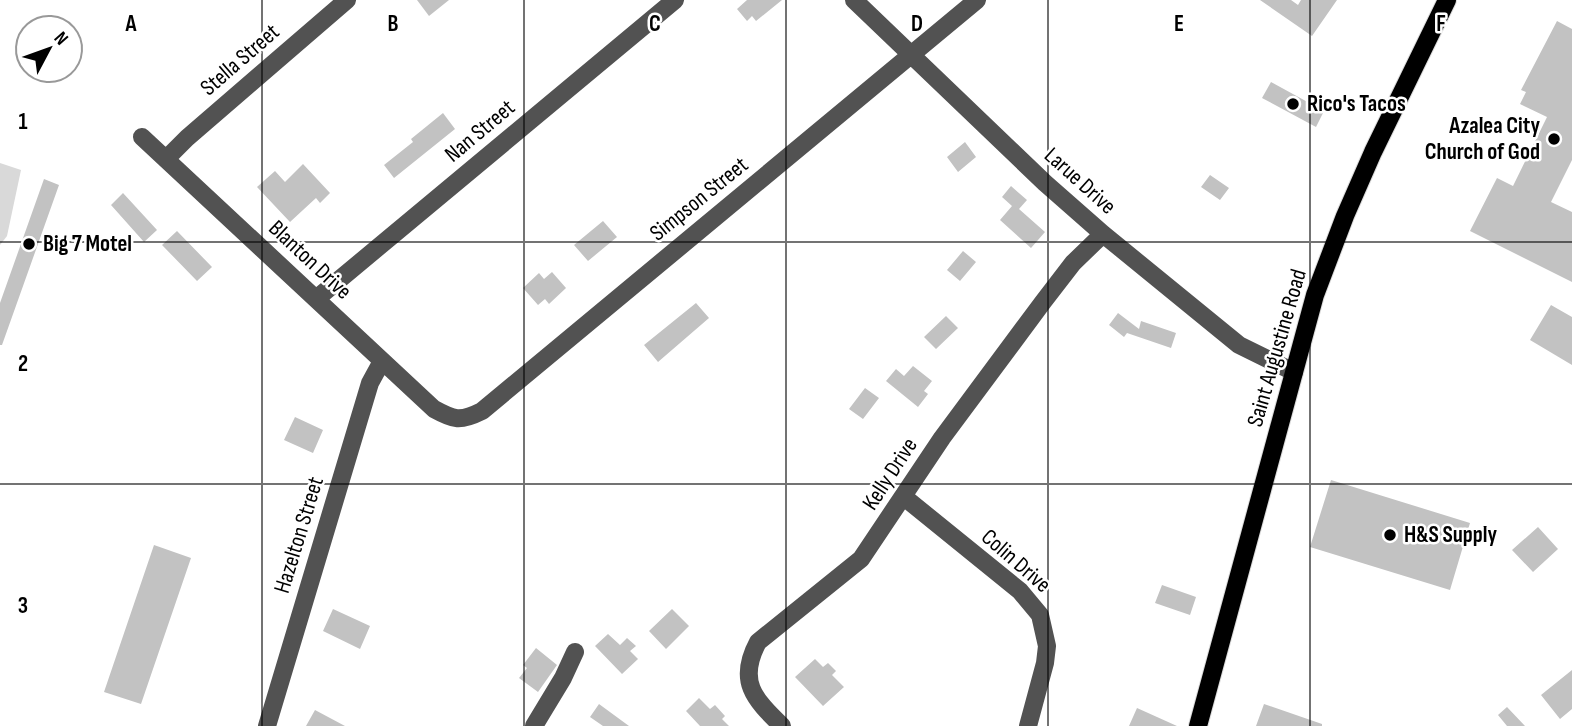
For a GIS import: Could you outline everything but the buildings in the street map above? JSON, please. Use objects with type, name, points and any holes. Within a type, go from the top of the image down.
[{"type":"main road","name":"Saint Augustine Road","points":[[1198,726],[1315,295],[1373,152],[1447,0]]},
{"type":"street","name":"Stella Street","points":[[167,158],[347,0]]},
{"type":"street","name":"Nan Street","points":[[316,299],[675,0]]},
{"type":"street","name":"Larue Drive","points":[[854,0],[1102,234],[1239,345],[1294,372]]},
{"type":"street","name":"Simpson Street","points":[[446,416],[452,419],[468,418],[482,411],[977,0]]},
{"type":"street","name":"Blanton Drive","points":[[142,137],[434,409],[446,416]]},
{"type":"street","name":"Kelly Drive","points":[[782,726],[758,703],[752,692],[749,658],[758,642],[861,559],[943,438],[1043,302],[1073,263],[1102,234]]},
{"type":"street","name":"Hazelton Street","points":[[267,726],[370,383],[382,361]]},
{"type":"street","name":"Colin Drive","points":[[904,497],[1020,591],[1040,615],[1045,630],[1046,654],[1028,726]]},
{"type":"street","points":[[534,726],[563,678],[575,652]]},
{"type":"shaded area","points":[[0,163],[21,170],[7,236],[0,245]]},
{"type":"place","name":"Rico's Tacos","points":[[1293,104]]},
{"type":"place","name":"Azalea City Church of God","points":[[1554,139]]},
{"type":"place","name":"Big 7 Motel","points":[[29,244]]},
{"type":"place","name":"H&S Supply","points":[[1390,535]]}]
